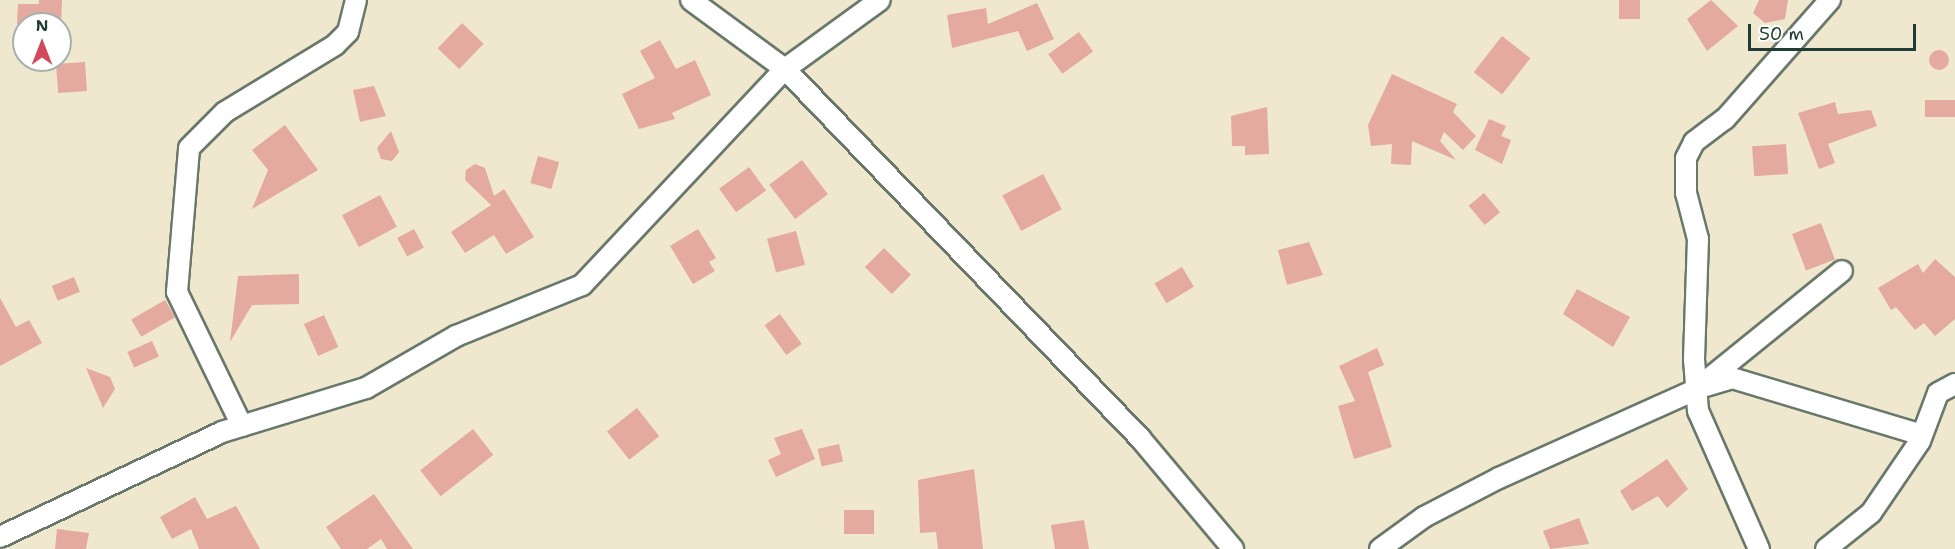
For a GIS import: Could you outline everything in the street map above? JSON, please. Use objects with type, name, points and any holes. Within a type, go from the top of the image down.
[{"type":"street","points":[[242,426],[177,292],[189,148],[225,112],[336,45],[348,32],[356,0]]},
{"type":"street","points":[[691,0],[785,69],[1140,438],[1233,549]]},
{"type":"street","points":[[0,537],[242,426],[366,388],[456,336],[582,285],[785,69],[880,0]]},
{"type":"street","points":[[1759,549],[1727,485],[1695,390],[1700,278],[1686,158],[1830,0]]},
{"type":"street","points":[[1695,390],[1842,271]]},
{"type":"street","points":[[1380,549],[1424,517],[1499,478],[1695,390],[1732,378],[1922,435]]},
{"type":"street","points":[[1826,549],[1871,513],[1922,435],[1938,393],[1955,384]]},
{"type":"building","points":[[39,0],[62,0],[62,12],[18,12],[18,4],[39,4]]},
{"type":"building","points":[[1619,0],[1640,0],[1640,19],[1619,19]]},
{"type":"building","points":[[1711,0],[1738,26],[1707,51],[1687,19]]},
{"type":"building","points":[[1759,0],[1788,0],[1785,19],[1765,23],[1753,13]]},
{"type":"building","points":[[1037,3],[1054,39],[1027,51],[1018,31],[952,48],[947,15],[986,8],[988,24]]},
{"type":"building","points":[[462,23],[484,44],[459,69],[438,48]]},
{"type":"building","points":[[1079,32],[1093,51],[1062,74],[1048,54]]},
{"type":"building","points":[[1502,36],[1530,58],[1502,94],[1474,72]]},
{"type":"building","points":[[660,40],[676,69],[695,60],[711,95],[672,113],[675,119],[639,129],[622,94],[655,78],[640,51]]},
{"type":"building","points":[[1939,50],[1946,53],[1949,60],[1946,67],[1939,70],[1932,67],[1929,60],[1932,53]]},
{"type":"building","points":[[85,62],[87,91],[58,93],[57,72],[72,72],[72,63]]},
{"type":"building","points":[[1392,74],[1457,104],[1453,112],[1476,136],[1463,150],[1444,132],[1440,141],[1456,160],[1412,141],[1411,165],[1391,164],[1392,144],[1371,146],[1368,125]]},
{"type":"building","points":[[374,86],[386,116],[360,122],[353,90]]},
{"type":"building","points":[[1925,100],[1955,100],[1955,117],[1925,117]]},
{"type":"building","points":[[1835,102],[1838,114],[1871,110],[1877,126],[1828,144],[1835,163],[1819,169],[1798,113]]},
{"type":"building","points":[[1267,107],[1269,154],[1245,155],[1245,146],[1232,146],[1231,116]]},
{"type":"building","points":[[1489,119],[1506,126],[1501,136],[1511,140],[1502,164],[1475,150]]},
{"type":"building","points":[[285,125],[318,170],[252,209],[268,170],[252,150]]},
{"type":"building","points":[[391,131],[399,152],[392,161],[381,159],[377,148]]},
{"type":"building","points":[[1786,144],[1788,174],[1754,176],[1752,146]]},
{"type":"building","points":[[538,156],[559,162],[551,189],[530,183]]},
{"type":"building","points":[[802,160],[828,194],[795,219],[769,185]]},
{"type":"building","points":[[475,164],[485,168],[494,196],[504,189],[534,237],[506,254],[494,235],[465,253],[451,232],[491,205],[465,180],[466,170]]},
{"type":"building","points":[[749,167],[766,190],[736,212],[719,189]]},
{"type":"building","points":[[1043,174],[1062,209],[1021,231],[1002,196]]},
{"type":"building","points":[[1484,193],[1500,212],[1485,225],[1469,206]]},
{"type":"building","points":[[380,195],[397,227],[359,247],[342,215]]},
{"type":"building","points":[[1821,223],[1835,259],[1806,271],[1792,234]]},
{"type":"building","points":[[414,229],[424,248],[407,256],[397,238]]},
{"type":"building","points":[[698,229],[716,258],[709,262],[715,271],[693,284],[670,246]]},
{"type":"building","points":[[796,231],[805,265],[776,273],[767,239]]},
{"type":"building","points":[[1309,242],[1323,275],[1287,285],[1278,250]]},
{"type":"building","points":[[884,248],[911,275],[892,294],[865,267]]},
{"type":"building","points":[[1935,259],[1955,277],[1955,319],[1935,336],[1924,323],[1915,330],[1896,307],[1891,310],[1878,288],[1918,264],[1923,273]]},
{"type":"building","points":[[1182,267],[1194,287],[1166,303],[1155,283]]},
{"type":"building","points":[[299,274],[299,304],[252,305],[230,342],[238,276]]},
{"type":"building","points":[[74,277],[80,292],[58,301],[52,286]]},
{"type":"building","points":[[1577,289],[1630,317],[1613,347],[1563,314]]},
{"type":"building","points":[[0,298],[16,327],[29,320],[42,343],[0,366]]},
{"type":"building","points":[[165,300],[175,317],[141,337],[131,320]]},
{"type":"building","points":[[780,314],[802,344],[786,355],[765,325]]},
{"type":"building","points":[[324,315],[338,347],[318,356],[304,324]]},
{"type":"building","points":[[152,341],[159,357],[134,368],[127,352]]},
{"type":"building","points":[[1377,348],[1384,365],[1368,372],[1392,447],[1354,459],[1338,406],[1355,401],[1339,366]]},
{"type":"building","points":[[86,368],[110,377],[115,389],[103,408]]},
{"type":"building","points":[[637,408],[659,436],[629,460],[607,431]]},
{"type":"building","points":[[473,429],[493,455],[441,496],[420,470]]},
{"type":"building","points":[[802,429],[815,459],[776,477],[768,460],[781,454],[774,438]]},
{"type":"building","points":[[839,444],[843,462],[822,466],[818,449]]},
{"type":"building","points":[[1667,459],[1688,489],[1667,508],[1658,496],[1632,511],[1620,491]]},
{"type":"building","points":[[974,469],[983,549],[938,549],[936,532],[920,533],[918,480]]},
{"type":"building","points":[[374,494],[413,549],[387,549],[381,539],[367,549],[341,549],[326,527]]},
{"type":"building","points":[[195,497],[207,519],[236,506],[260,549],[199,549],[191,529],[172,539],[160,517]]},
{"type":"building","points":[[844,510],[874,510],[874,534],[844,534]]},
{"type":"building","points":[[1579,518],[1589,544],[1550,549],[1543,531]]},
{"type":"building","points":[[1084,520],[1089,549],[1055,549],[1051,525]]},
{"type":"building","points":[[57,529],[89,533],[86,549],[55,549]]}]
